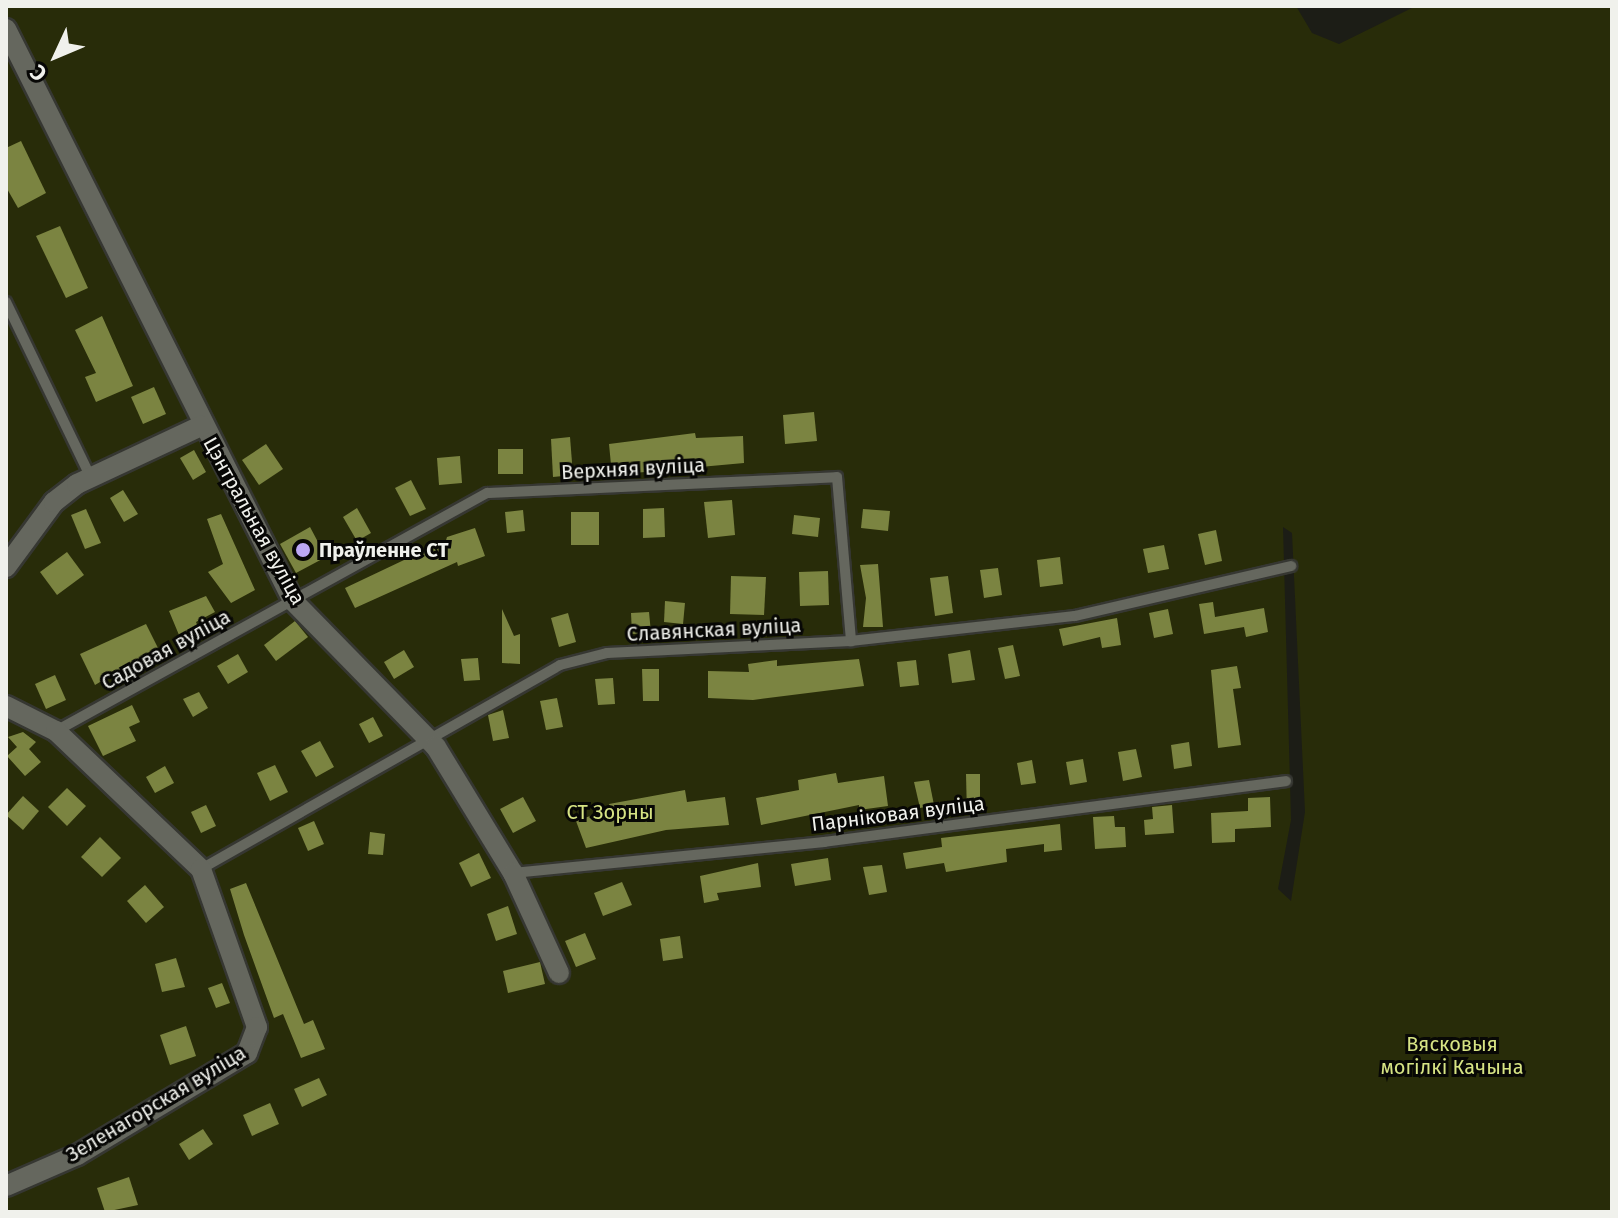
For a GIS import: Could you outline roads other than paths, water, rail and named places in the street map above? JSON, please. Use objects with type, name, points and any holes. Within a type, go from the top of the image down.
[{"type":"street","name":"Цэнтральная вуліца","points":[[6,29],[201,426],[293,601],[428,737],[513,873],[559,973]]},
{"type":"street","points":[[6,567],[54,502],[91,478],[201,426]]},
{"type":"street","name":"Зеленагорская вуліца","points":[[6,706],[56,731],[201,869],[257,1027],[247,1053],[77,1155],[6,1186]]},
{"type":"lane","points":[[6,302],[91,478]]},
{"type":"lane","name":"Верхняя вуліца","points":[[293,601],[488,493],[837,477],[851,641]]},
{"type":"lane","name":"Славянская вуліца","points":[[201,869],[428,737],[560,665],[607,653],[851,641],[1075,616],[1291,566]]},
{"type":"lane","name":"Садовая вуліца","points":[[56,731],[293,601]]},
{"type":"lane","name":"Парніковая вуліца","points":[[513,873],[824,842],[1286,781]]},
{"type":"place","name":"Праўленне СТ","points":[[303,550]]},
{"type":"park label","name":"СТ Зорны","points":[[610,812]]},
{"type":"park label","name":"Вясковыя могілкі Качына","points":[[1452,1056]]}]
